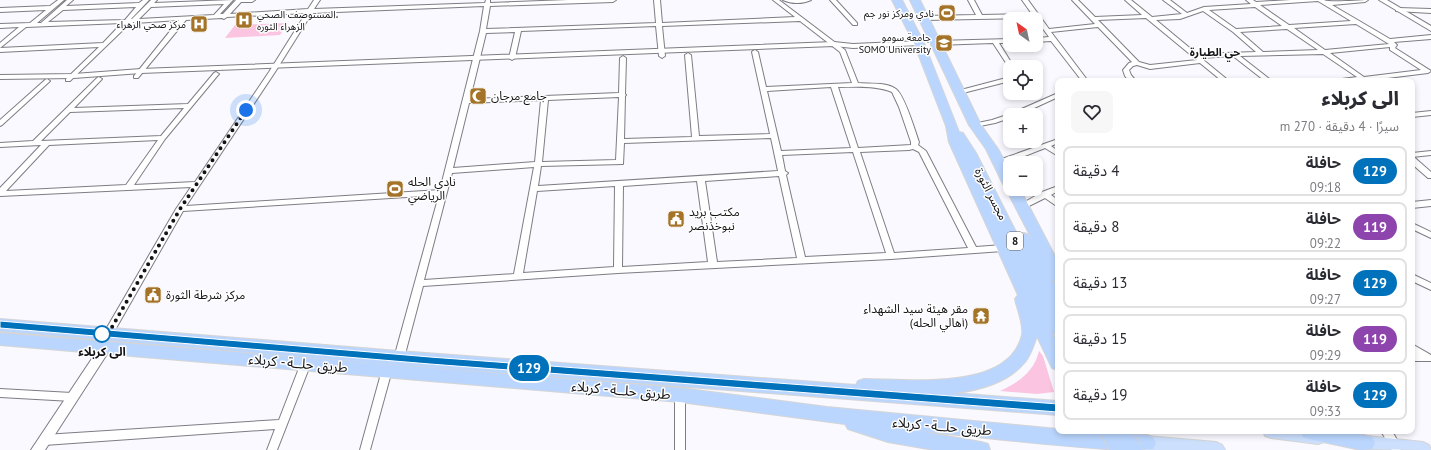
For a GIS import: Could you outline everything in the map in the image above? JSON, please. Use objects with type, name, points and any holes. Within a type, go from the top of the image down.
[{"type":"highway","name":"8","points":[[897,0],[919,43],[952,126]]},
{"type":"highway","name":"8","points":[[915,0],[975,125]]},
{"type":"highway","name":"مجسر الثورة","points":[[975,125],[975,153],[1055,323]]},
{"type":"highway","points":[[975,125],[992,149],[1003,171]]},
{"type":"highway","name":"مجسر الثورة","points":[[952,126],[964,142],[975,153],[1055,299]]},
{"type":"highway","points":[[952,126],[955,142],[1003,248],[1053,346]]},
{"type":"highway","points":[[1017,196],[1055,270]]},
{"type":"highway","points":[[802,390],[881,386],[938,388],[978,383],[1002,372],[1019,359],[1030,334],[1019,277]]},
{"type":"highway","name":"طريق حلــة - كربلاء","points":[[0,325],[107,341],[306,363],[393,364],[680,395],[827,416],[1093,440],[1143,443]]},
{"type":"highway","name":"طريق حلــة - كربلاء","points":[[0,340],[107,341],[393,364],[1055,408]]},
{"type":"highway","points":[[827,416],[888,434],[981,450]]},
{"type":"highway","points":[[1110,434],[1118,450]]},
{"type":"highway","points":[[1128,434],[1143,443]]},
{"type":"highway","points":[[1324,434],[1366,443]]},
{"type":"main road","points":[[1295,434],[1423,450]]},
{"type":"main road","name":"طريق حلــة - كربلاء","points":[[1143,443],[1216,450]]},
{"type":"street","points":[[0,26],[24,26],[34,23],[61,0]]},
{"type":"street","points":[[44,23],[70,0]]},
{"type":"street","points":[[61,8],[141,5],[154,0]]},
{"type":"street","points":[[226,15],[239,0],[252,0]]},
{"type":"street","points":[[41,445],[107,341],[180,209],[273,70],[317,0]]},
{"type":"street","points":[[396,8],[400,0]]},
{"type":"street","points":[[71,78],[124,24],[138,16],[226,15],[396,8],[488,2],[614,0]]},
{"type":"street","points":[[656,0],[661,53]]},
{"type":"street","points":[[776,0],[843,51],[856,85]]},
{"type":"street","points":[[786,0],[794,2],[808,0]]},
{"type":"street","points":[[833,0],[855,24]]},
{"type":"street","points":[[971,0],[980,17]]},
{"type":"street","points":[[1025,0],[1034,12]]},
{"type":"street","points":[[1074,0],[1137,63]]},
{"type":"street","points":[[1128,0],[1222,78]]},
{"type":"street","points":[[1166,0],[1187,14]]},
{"type":"street","points":[[1249,0],[1362,78]]},
{"type":"street","points":[[1093,19],[1180,17],[1204,9],[1319,0],[1391,43],[1392,49],[1429,71]]},
{"type":"street","points":[[1326,4],[1365,0]]},
{"type":"street","points":[[1382,0],[1431,29]]},
{"type":"street","points":[[44,23],[184,18],[217,15],[229,1]]},
{"type":"street","points":[[148,2],[229,1]]},
{"type":"street","points":[[138,16],[148,2]]},
{"type":"street","points":[[365,450],[420,282],[467,101],[488,2]]},
{"type":"street","points":[[132,19],[141,5]]},
{"type":"street","points":[[0,10],[51,8]]},
{"type":"street","points":[[1204,9],[1235,31],[1262,54]]},
{"type":"street","points":[[1398,10],[1431,11]]},
{"type":"street","points":[[923,18],[1003,17]]},
{"type":"street","points":[[139,74],[184,18]]},
{"type":"street","points":[[483,30],[800,18]]},
{"type":"street","points":[[1235,31],[1356,22]]},
{"type":"street","points":[[0,23],[124,24]]},
{"type":"street","points":[[1043,25],[1083,78]]},
{"type":"street","points":[[1047,31],[1099,25]]},
{"type":"street","points":[[0,46],[24,26]]},
{"type":"street","points":[[512,58],[519,29]]},
{"type":"street","points":[[1196,56],[1323,52],[1431,37]]},
{"type":"street","points":[[1043,40],[1053,39]]},
{"type":"street","points":[[995,41],[1007,60]]},
{"type":"street","points":[[936,43],[1003,41]]},
{"type":"street","points":[[476,61],[512,58],[919,43]]},
{"type":"street","points":[[0,50],[104,45]]},
{"type":"street","points":[[0,83],[139,74],[476,61],[623,58],[661,53],[688,55],[837,46]]},
{"type":"street","points":[[755,52],[784,173],[802,261]]},
{"type":"street","points":[[1234,54],[1265,78]]},
{"type":"street","points":[[688,55],[696,139]]},
{"type":"street","points":[[449,171],[538,164],[620,162],[623,58]]},
{"type":"street","points":[[1130,78],[1126,70],[1131,64],[1137,63],[1150,67],[1202,61]]},
{"type":"street","points":[[0,77],[99,79],[139,74],[216,74],[273,70]]},
{"type":"street","points":[[1371,78],[1429,71]]},
{"type":"street","points":[[128,188],[163,138],[216,74]]},
{"type":"street","points":[[35,143],[99,79]]},
{"type":"street","points":[[0,124],[47,81]]},
{"type":"street","points":[[959,92],[1003,81]]},
{"type":"street","points":[[763,89],[856,85],[888,87],[897,94],[915,142],[914,146]]},
{"type":"street","points":[[834,86],[891,256]]},
{"type":"street","points":[[467,101],[622,95]]},
{"type":"street","points":[[1029,108],[1055,96]]},
{"type":"street","points":[[518,277],[538,164],[545,98]]},
{"type":"street","points":[[67,110],[190,106]]},
{"type":"street","points":[[1415,115],[1431,113]]},
{"type":"street","points":[[975,125],[1003,118]]},
{"type":"street","points":[[620,141],[774,136]]},
{"type":"street","points":[[0,144],[163,138]]},
{"type":"street","points":[[0,194],[47,142]]},
{"type":"street","points":[[999,163],[1055,142]]},
{"type":"street","points":[[778,153],[909,148],[914,146]]},
{"type":"street","points":[[914,146],[922,151],[973,250]]},
{"type":"street","points":[[1046,146],[1055,152]]},
{"type":"street","points":[[1415,155],[1431,153]]},
{"type":"street","points":[[1415,163],[1431,176]]},
{"type":"street","points":[[533,189],[619,183],[700,180],[784,173]]},
{"type":"street","points":[[700,180],[713,266]]},
{"type":"street","points":[[618,270],[619,183]]},
{"type":"street","points":[[0,194],[196,184]]},
{"type":"street","points":[[1022,206],[1055,189]]},
{"type":"street","points":[[180,209],[443,192]]},
{"type":"street","points":[[1045,194],[1055,202]]},
{"type":"street","points":[[1415,205],[1431,203]]},
{"type":"street","points":[[1415,227],[1431,235]]},
{"type":"street","points":[[420,282],[891,256],[1003,248]]},
{"type":"street","points":[[1415,279],[1431,287]]},
{"type":"street","points":[[1415,350],[1430,359]]},
{"type":"street","points":[[1415,357],[1430,359]]},
{"type":"street","points":[[272,450],[306,363]]},
{"type":"street","points":[[0,393],[72,397]]},
{"type":"street","points":[[680,395],[680,450]]},
{"type":"street","points":[[41,445],[281,424]]},
{"type":"street","points":[[1388,434],[1396,447]]},
{"type":"shaded area","points":[[288,23],[280,35],[225,38],[235,25]]},
{"type":"shaded area","points":[[1039,351],[1043,356],[1054,392],[1037,394],[1000,391],[1025,376],[1037,358]]},
{"type":"bus line","name":"129","points":[[0,325],[430,361],[1055,408]]},
{"type":"place","name":"نادي ومركز نور جم","points":[[947,13]]},
{"type":"place","name":"المستوصف الصحي، الزهراء الثوره","points":[[244,20]]},
{"type":"place","name":"مركز صحي الزهراء","points":[[199,24]]},
{"type":"place","name":"جامعة سومو SOMO University","points":[[944,43]]},
{"type":"place","name":"جامع مرجان","points":[[478,96]]},
{"type":"place","name":"نادي الحله الرياضي","points":[[395,189]]},
{"type":"place","name":"مكتب بريد نبوخذنصر","points":[[676,219]]},
{"type":"place","name":"مركز شرطة الثورة","points":[[153,295]]},
{"type":"place","name":"مقر هيئة سيد الشهداء (اهالي الحله)","points":[[981,316]]},
{"type":"place","name":"الى كربلاء","points":[[102,334]]},
{"type":"district","name":"حي الطيارة","points":[[1215,52]]},
{"type":"route","points":[[102,334],[108,334],[180,209],[246,110]]}]
